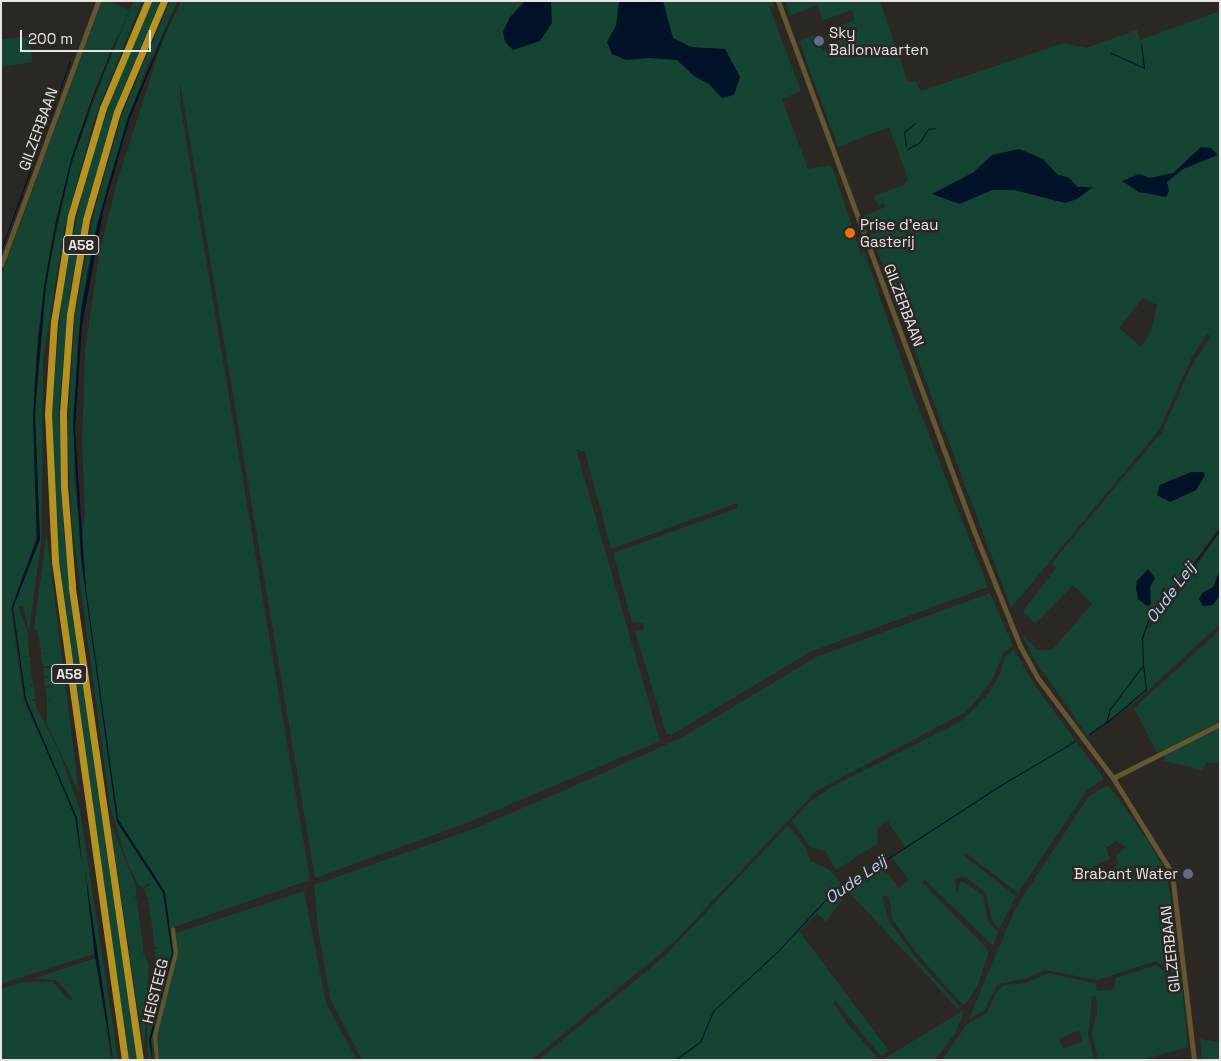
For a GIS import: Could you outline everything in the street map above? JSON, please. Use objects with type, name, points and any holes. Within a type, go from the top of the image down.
[{"type":"highway","name":"A58","points":[[126,1060],[55,561],[48,414],[54,322],[71,216],[103,108],[148,1]]},
{"type":"highway","name":"A58","points":[[140,1060],[72,586],[64,487],[62,413],[70,315],[92,195],[117,112],[164,1]]},
{"type":"street","name":"GILZERBAAN","points":[[1,265],[98,1]]},
{"type":"street","name":"GILZERBAAN","points":[[778,1],[995,590],[1008,611],[1019,647],[1037,677],[1089,741],[1172,873],[1194,1060]]},
{"type":"street","points":[[1113,778],[1220,724]]},
{"type":"street","name":"HEISTEEG","points":[[157,1060],[155,1036],[176,953],[173,928]]},
{"type":"green space","points":[[102,1],[110,1],[129,10],[109,54],[80,133],[74,157],[120,30],[134,1],[142,1],[95,117],[64,230],[43,360],[42,534],[29,631],[23,606],[18,607],[28,633],[29,656],[24,656],[30,657],[31,670],[25,670],[31,671],[33,685],[27,685],[34,686],[35,699],[29,701],[35,701],[37,709],[32,711],[37,710],[43,719],[60,754],[80,810],[118,1060],[113,1060],[86,874],[96,953],[1,984],[1,276]],"holes":[[[69,177],[47,276],[38,354],[35,425],[40,539],[13,608],[26,699],[60,780],[24,701],[11,610],[36,540],[34,388],[38,334],[51,246]]]},
{"type":"green space","points":[[152,1],[160,1],[113,114],[83,220],[69,297],[59,407],[64,538],[137,1060],[129,1060],[57,550],[52,407],[63,283],[85,179],[119,76]]},
{"type":"green space","points":[[170,1],[178,1],[143,76],[108,183],[87,273],[77,344],[74,476],[81,544],[85,516],[82,444],[85,351],[99,255],[118,178],[163,40],[181,1],[772,1],[774,7],[769,6],[801,91],[782,99],[808,169],[830,165],[833,169],[862,257],[863,248],[912,391],[988,587],[812,651],[671,735],[666,733],[635,632],[644,629],[643,623],[632,622],[613,553],[738,508],[737,503],[611,549],[585,452],[576,449],[660,741],[464,824],[315,878],[180,82],[180,104],[310,880],[171,928],[175,954],[153,1040],[154,1060],[151,1040],[173,953],[168,927],[172,953],[149,1040],[152,1060],[148,1060],[147,1021],[153,965],[161,960],[156,958],[155,949],[160,948],[155,947],[148,899],[154,897],[147,898],[144,888],[150,885],[149,883],[143,888],[139,885],[128,865],[110,806],[72,524],[67,438],[75,314],[95,208],[121,117]]},
{"type":"green space","points":[[785,1],[880,1],[908,82],[916,82],[921,91],[1064,43],[1086,48],[1137,30],[1140,40],[1220,11],[1220,526],[1146,628],[1149,629],[1171,603],[1220,532],[1220,570],[1213,587],[1202,593],[1213,605],[1220,595],[1220,624],[1136,701],[1088,736],[1034,659],[1022,634],[1037,650],[1052,650],[1092,604],[1073,585],[1035,624],[1023,611],[1056,568],[1052,564],[1060,553],[1162,432],[1190,369],[1211,336],[1207,334],[1192,357],[1159,430],[1011,608],[864,216],[885,207],[884,204],[878,205],[874,196],[902,186],[908,179],[889,127],[838,147],[799,41],[814,35],[824,51],[839,45],[834,28],[855,20],[852,10],[823,20],[817,5],[790,16]],"holes":[[[1143,298],[1157,305],[1151,331],[1141,347],[1119,328]],[[1191,472],[1203,472],[1205,475],[1196,490],[1170,502],[1157,495],[1160,485]]]},
{"type":"green space","points":[[30,36],[32,62],[1,67],[1,39]]},
{"type":"green space","points":[[46,538],[79,793],[47,724],[47,700],[53,699],[47,699],[45,688],[53,687],[45,686],[44,678],[50,677],[44,676],[43,668],[50,668],[50,666],[43,667],[41,654],[46,653],[41,653],[38,632],[34,629]]},
{"type":"green space","points":[[990,593],[1013,646],[1004,652],[991,682],[966,712],[816,791],[673,943],[532,1060],[362,1060],[330,998],[318,929],[314,885],[476,828],[565,790],[681,738],[816,657]]},
{"type":"green space","points":[[1220,630],[1220,721],[1157,753],[1134,708]]},
{"type":"green space","points":[[1014,650],[1036,687],[1104,779],[1088,789],[1018,893],[966,853],[964,856],[1016,896],[999,929],[992,920],[986,893],[967,878],[961,877],[955,880],[957,892],[961,881],[983,895],[988,921],[998,933],[993,946],[925,880],[922,882],[989,951],[977,987],[968,1001],[963,1005],[918,955],[892,919],[890,901],[886,895],[882,897],[889,921],[915,957],[960,1007],[958,1009],[848,891],[826,922],[817,913],[799,931],[889,1051],[881,1056],[835,1000],[833,1003],[847,1023],[877,1058],[874,1060],[538,1060],[664,957],[788,825],[807,849],[810,861],[828,869],[843,885],[879,863],[899,888],[909,880],[891,856],[905,847],[887,820],[877,829],[878,843],[836,870],[825,851],[810,847],[792,821],[811,801],[831,787],[963,720],[989,693],[1000,674],[1004,658]]},
{"type":"green space","points":[[1220,728],[1220,762],[1206,763],[1202,770],[1165,761],[1164,754]]},
{"type":"green space","points":[[1108,785],[1149,842],[1167,874],[1181,972],[1172,973],[1156,961],[1097,980],[1045,970],[1027,978],[998,984],[984,1010],[969,1019],[1016,907],[1089,796]],"holes":[[[1116,841],[1126,847],[1116,856],[1119,864],[1111,871],[1095,873],[1093,866],[1110,859],[1106,848]]]},
{"type":"green space","points":[[110,821],[136,887],[136,897],[131,897],[136,898],[138,909],[144,953],[139,955],[144,954],[149,965],[144,1051]]},
{"type":"green space","points":[[304,891],[326,1003],[357,1060],[158,1060],[156,1036],[178,952],[176,933]]},
{"type":"green space","points":[[96,958],[111,1060],[1,1060],[1,989],[22,982],[53,982],[69,1001],[73,999],[58,981],[35,978]]},
{"type":"green space","points":[[1156,965],[1171,976],[1181,976],[1188,1047],[1142,1060],[1098,1060],[1092,1034],[1097,1011],[1096,996],[1092,997],[1088,1034],[1094,1060],[942,1060],[967,1024],[987,1013],[996,993],[1004,985],[1025,983],[1049,973],[1096,984],[1097,991],[1114,989],[1116,978]],"holes":[[[1079,1030],[1083,1041],[1063,1049],[1059,1039]]]},
{"type":"green space","points":[[964,1010],[956,1032],[935,1060],[882,1060]]},
{"type":"green space","points":[[1200,1039],[1220,1042],[1220,1060],[1202,1060]]},
{"type":"water","points":[[134,1],[95,93],[72,162],[56,228],[46,286],[35,412],[40,539],[13,608],[26,699],[77,818],[82,864],[75,817],[25,700],[12,606],[37,539],[33,419],[44,286],[56,221],[72,156],[94,93]]},
{"type":"water","points":[[178,1],[129,121],[104,207],[82,326],[75,430],[86,589],[118,819],[165,892],[173,953],[151,1039],[152,1060],[149,1040],[172,953],[163,893],[117,822],[81,559],[73,423],[81,310],[97,225],[128,117]]},
{"type":"water","points":[[525,1],[551,1],[552,23],[540,41],[513,50],[505,42],[503,32],[510,17]]},
{"type":"water","points":[[619,1],[663,1],[673,38],[691,47],[725,49],[740,77],[734,95],[722,98],[709,84],[694,76],[677,60],[650,58],[626,60],[612,54],[607,42],[616,26]]},
{"type":"water","points":[[1201,147],[1211,148],[1218,155],[1183,169],[1167,182],[1169,191],[1166,197],[1139,192],[1122,181],[1139,174],[1150,178],[1173,173]]},
{"type":"water","points":[[1019,149],[1043,159],[1058,175],[1068,177],[1078,187],[1093,187],[1077,199],[1065,203],[1014,190],[992,190],[960,204],[932,194],[974,172],[992,155]]},
{"type":"water","points":[[1191,472],[1203,472],[1205,475],[1196,490],[1170,502],[1157,495],[1160,485]]},
{"type":"water","points":[[1148,569],[1155,578],[1150,587],[1151,604],[1147,606],[1138,599],[1136,588],[1137,581]]},
{"type":"water","points":[[1220,570],[1220,595],[1213,605],[1203,606],[1199,599],[1202,593],[1213,587]]},
{"type":"water","points":[[85,871],[101,975],[113,1060],[95,957]]},
{"type":"waterway","points":[[1111,53],[1144,68],[1141,44]]},
{"type":"waterway","points":[[1,250],[70,61]]},
{"type":"waterway","points":[[906,146],[904,132],[915,123]]},
{"type":"waterway","points":[[907,149],[919,143],[928,129],[935,128]]},
{"type":"waterway","name":"Oude Leij","points":[[1089,734],[1106,722],[1110,709],[1143,665],[1142,638],[1149,618],[1167,600],[1220,529]]},
{"type":"waterway","name":"Oude Leij","points":[[1107,722],[1146,689],[1143,665]]},
{"type":"waterway","name":"Oude Leij","points":[[675,1060],[700,1042],[713,1011],[777,952],[827,898],[1001,785],[1075,741]]},
{"type":"place","name":"Sky Ballonvaarten","points":[[819,41]]},
{"type":"place","name":"Prise d'eau Gasterij","points":[[850,233]]},
{"type":"place","name":"Brabant Water","points":[[1188,874]]}]
